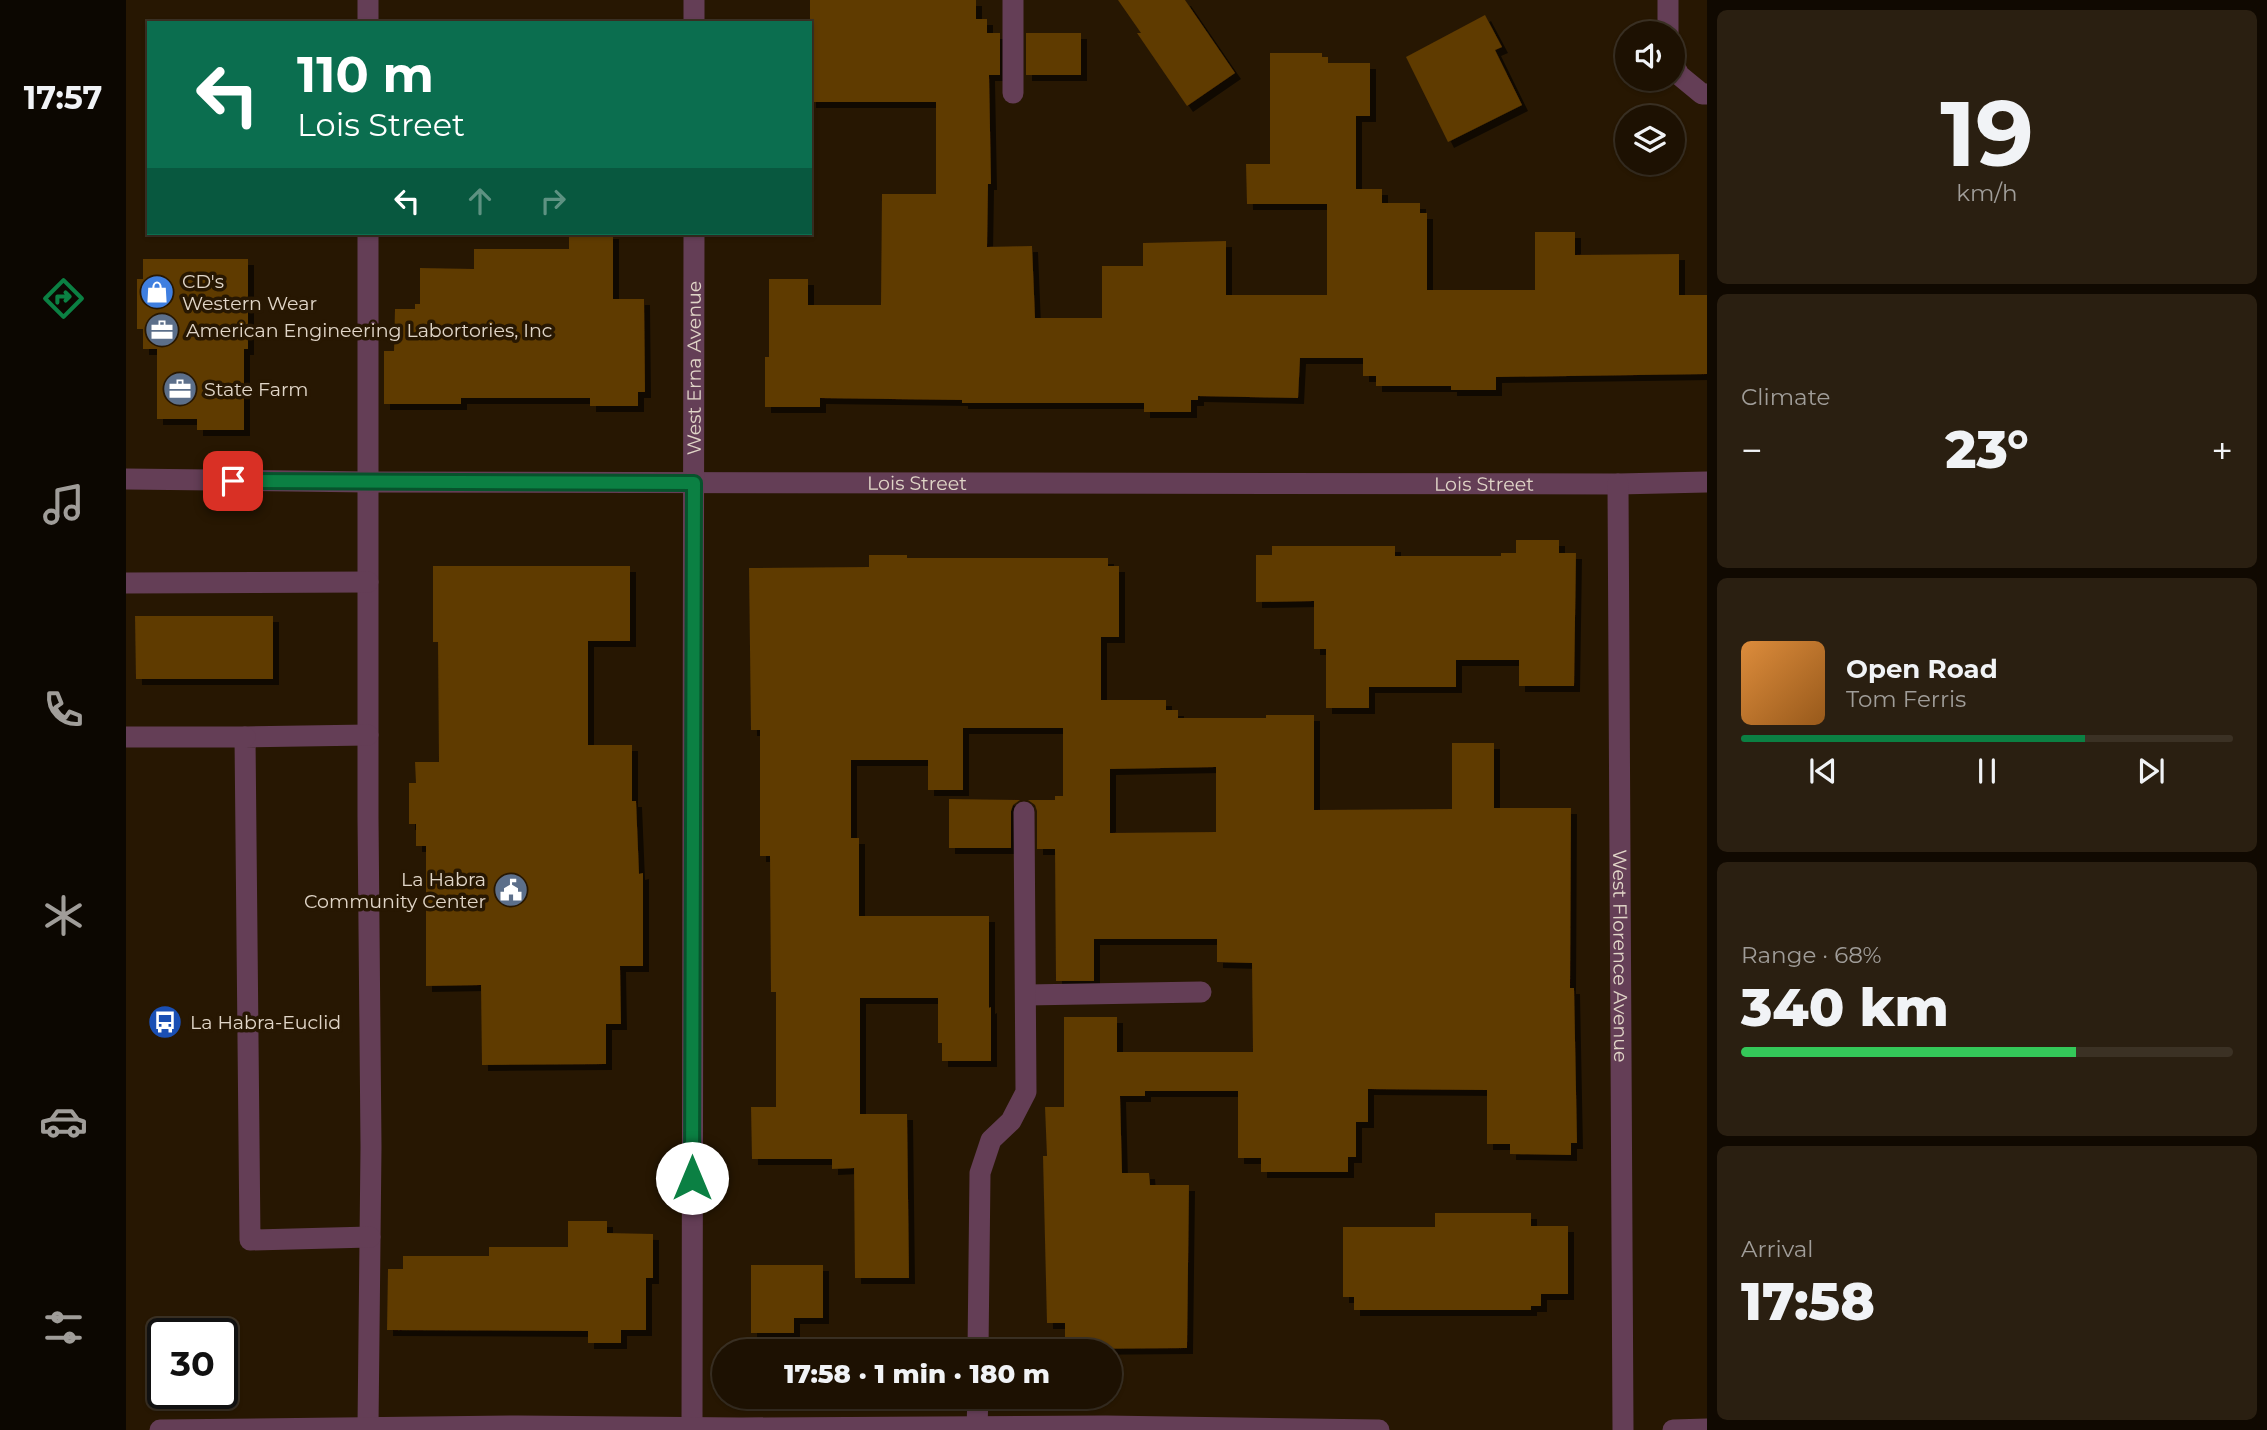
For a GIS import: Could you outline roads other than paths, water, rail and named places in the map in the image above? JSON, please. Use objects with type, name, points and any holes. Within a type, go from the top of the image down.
[{"type":"street","points":[[368,0],[368,21]]},
{"type":"street","points":[[694,0],[694,21]]},
{"type":"street","points":[[1013,0],[1013,93]]},
{"type":"street","points":[[1668,0],[1668,21]]},
{"type":"street","points":[[1685,80],[1702,94],[1707,94]]},
{"type":"street","points":[[368,235],[368,1427]]},
{"type":"street","name":"West Erna Avenue","points":[[692,1427],[694,235]]},
{"type":"street","name":"Lois Street","points":[[126,479],[694,483],[1707,482]]},
{"type":"street","name":"West Florence Avenue","points":[[1618,484],[1622,1430]]},
{"type":"street","points":[[126,583],[368,582]]},
{"type":"street","points":[[126,737],[368,736]]},
{"type":"street","points":[[245,737],[250,1240],[370,1237]]},
{"type":"street","points":[[978,1339],[980,1173],[990,1140],[1011,1121],[1026,1092],[1024,812]]},
{"type":"street","points":[[1026,995],[1201,992]]},
{"type":"street","points":[[977,1428],[978,1409]]},
{"type":"street","points":[[160,1430],[368,1427],[1379,1430]]},
{"type":"street","points":[[1673,1430],[1707,1429]]},
{"type":"place","name":"CD's Western Wear","points":[[157,292]]},
{"type":"place","name":"American Engineering Labortories, Inc","points":[[162,330]]},
{"type":"place","name":"State Farm","points":[[180,389]]},
{"type":"place","name":"La Habra Community Center","points":[[511,890]]},
{"type":"place","name":"La Habra-Euclid","points":[[165,1022]]}]
